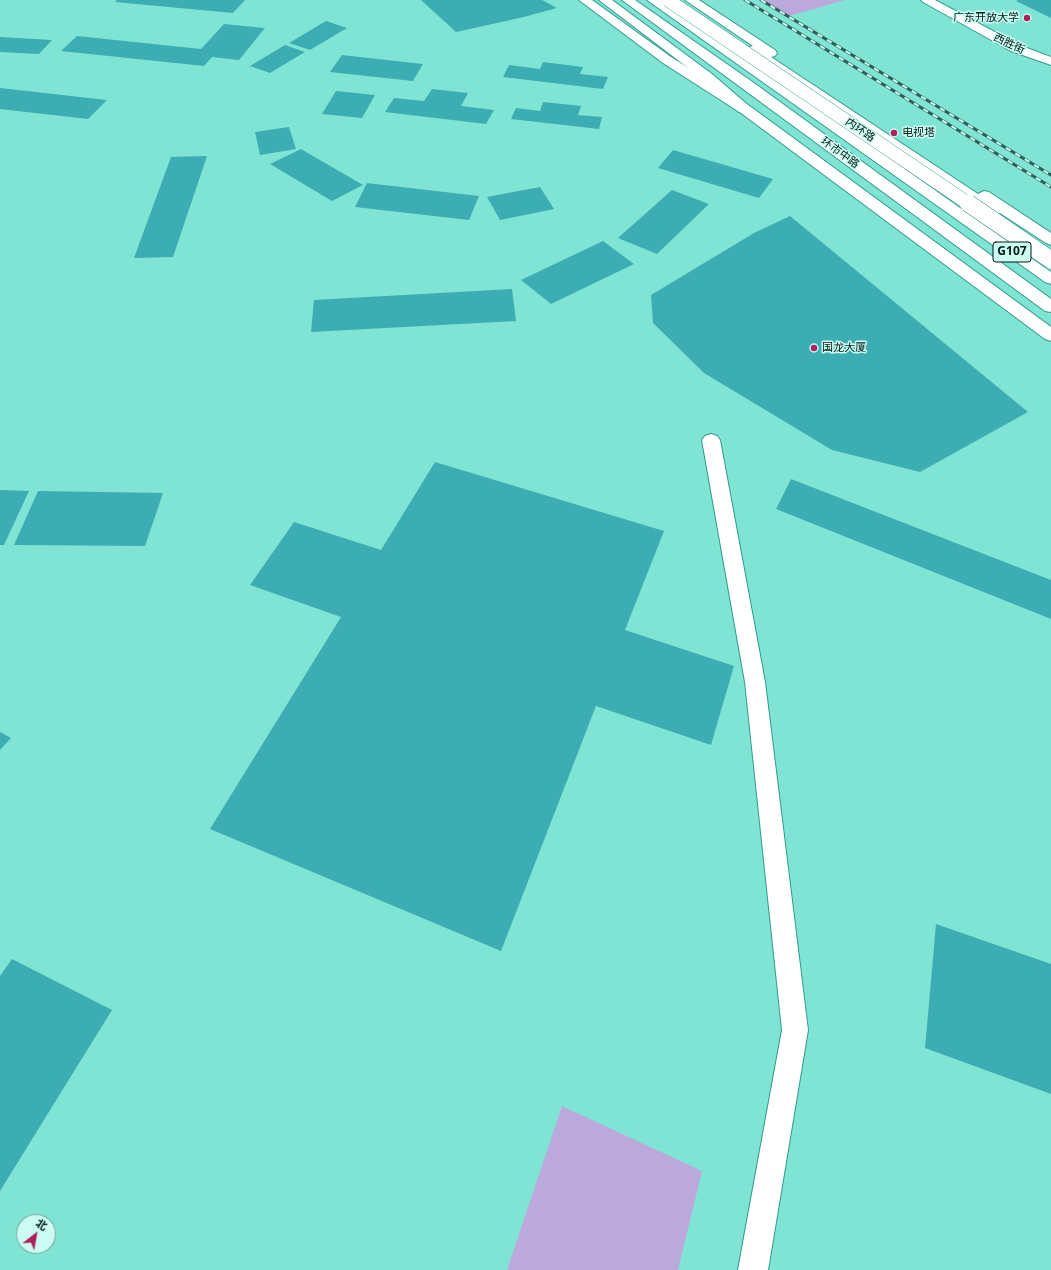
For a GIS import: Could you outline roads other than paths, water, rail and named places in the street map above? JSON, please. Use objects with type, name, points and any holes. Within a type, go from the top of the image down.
[{"type":"main road","points":[[585,0],[668,60],[746,110]]},
{"type":"main road","points":[[604,0],[647,30],[708,77],[746,110]]},
{"type":"main road","name":"环市中路","points":[[628,0],[749,86],[1051,307]]},
{"type":"main road","name":"环市中路","points":[[653,0],[776,84],[1051,279]]},
{"type":"main road","name":"内环路","points":[[668,0],[1051,260]]},
{"type":"main road","points":[[679,0],[1051,250]]},
{"type":"main road","name":"内环路","points":[[691,0],[1051,240]]},
{"type":"main road","name":"西胜街","points":[[927,0],[1015,48],[1051,61]]},
{"type":"main road","name":"环市中路","points":[[746,110],[1051,335]]},
{"type":"main road","points":[[966,193],[972,224]]},
{"type":"lane","points":[[711,440],[755,682],[795,1030],[753,1270]]},
{"type":"railway","points":[[745,0],[1051,187]]},
{"type":"railway","points":[[761,0],[1051,175]]},
{"type":"place","name":"广东开放大学","points":[[1027,18]]},
{"type":"place","name":"电视塔","points":[[894,133]]},
{"type":"place","name":"国龙大厦","points":[[814,348]]}]
